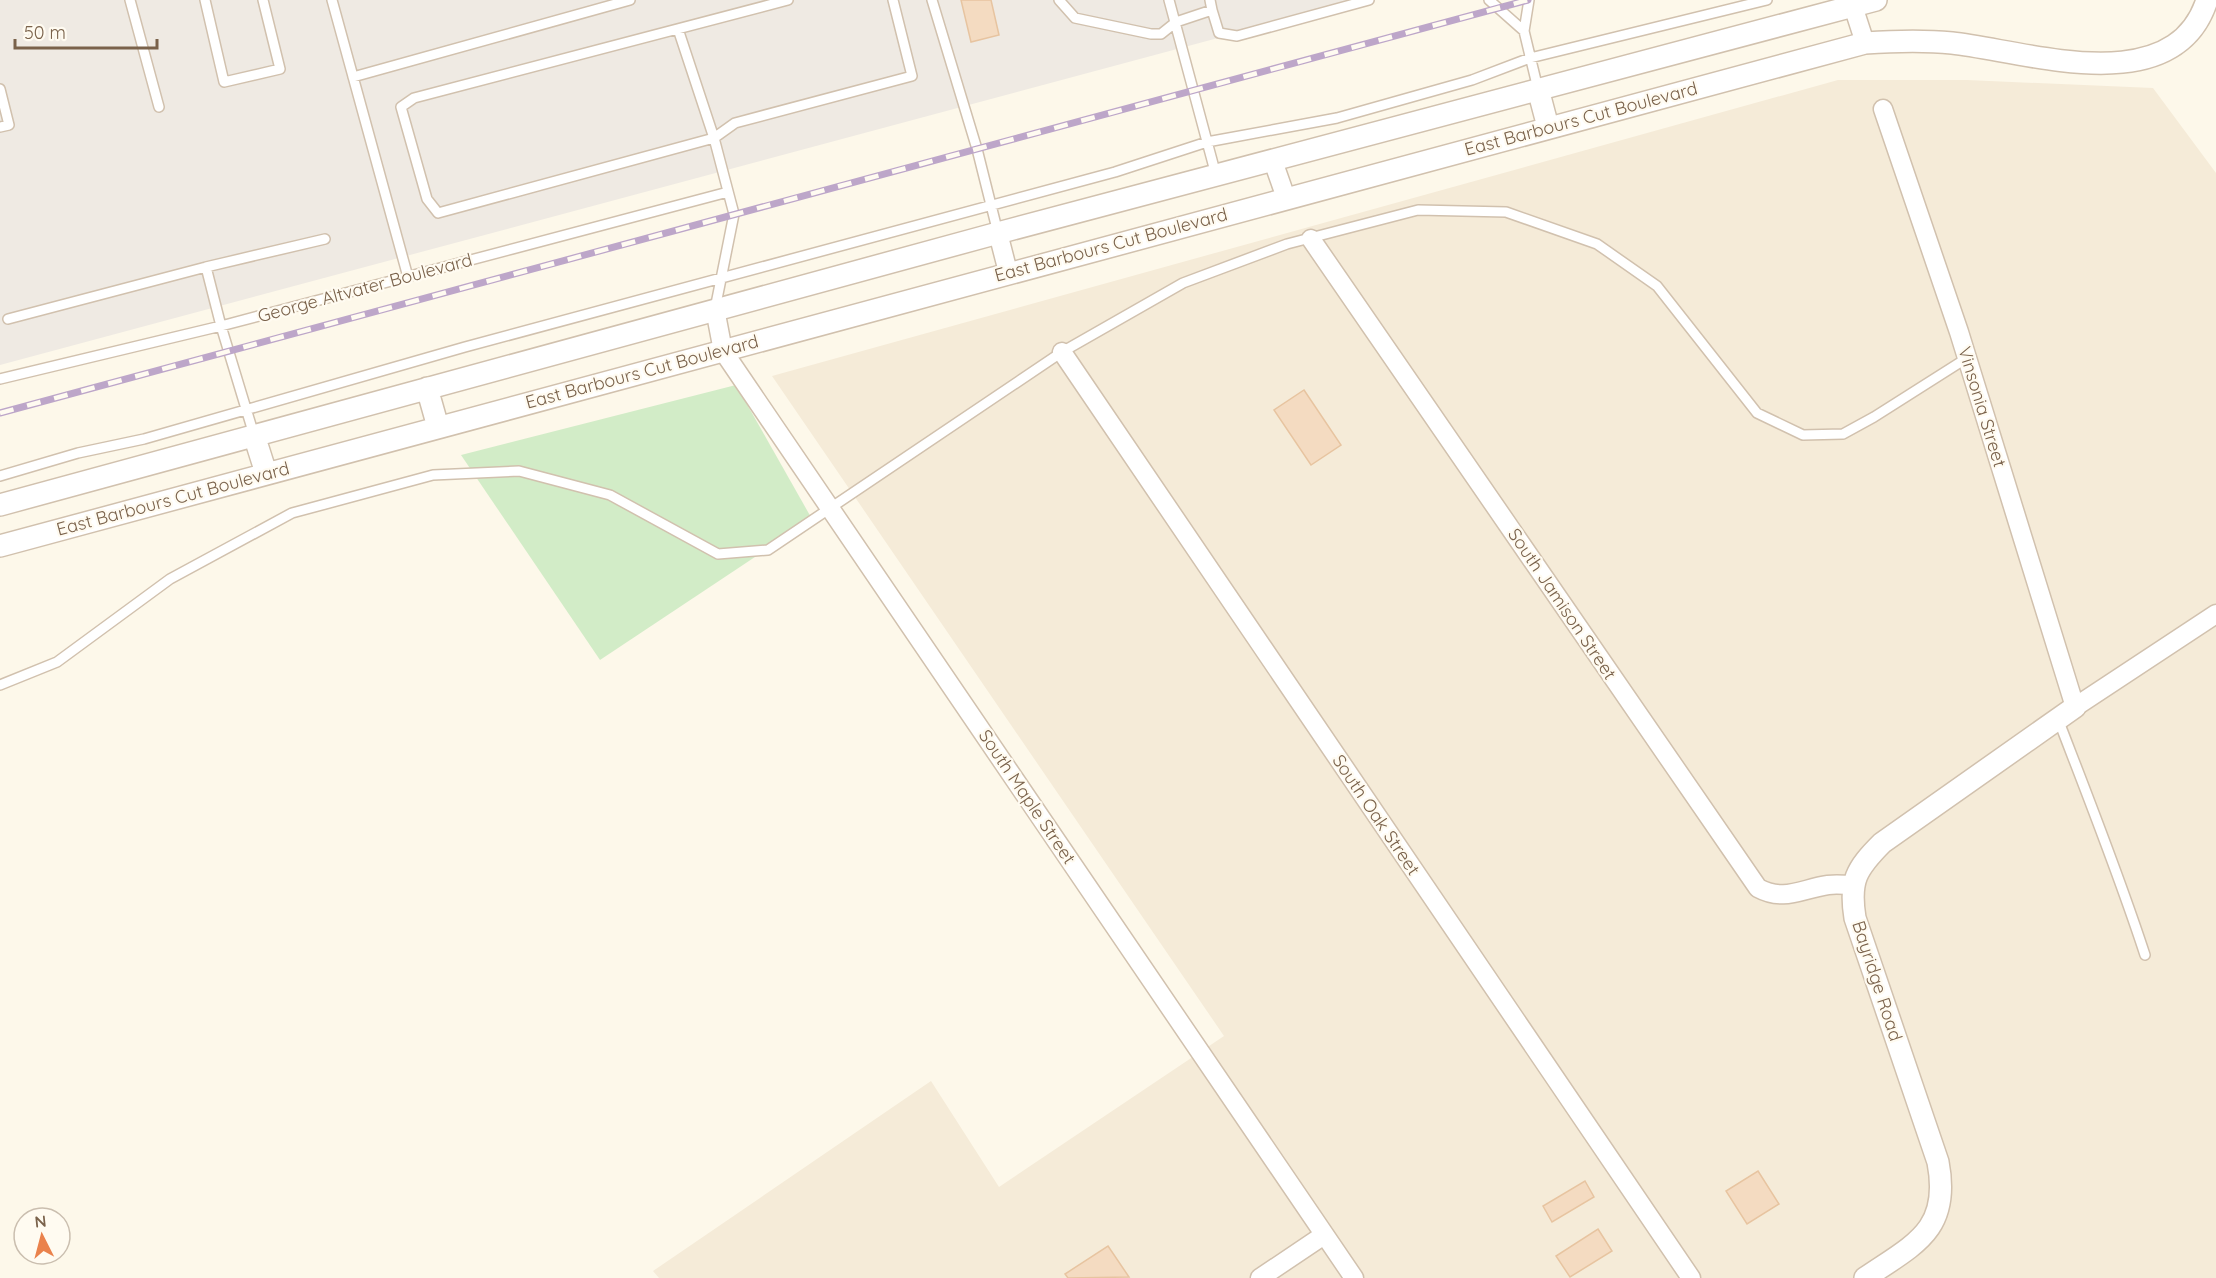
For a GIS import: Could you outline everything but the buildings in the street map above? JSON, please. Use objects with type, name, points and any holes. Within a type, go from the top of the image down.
[{"type":"street","points":[[0,505],[715,309],[1876,0]]},
{"type":"street","name":"East Barbours Cut Boulevard","points":[[0,546],[1008,272],[1865,43],[1916,41],[1953,43],[2054,60],[2103,64],[2127,61],[2165,49],[2192,31],[2209,1]]},
{"type":"street","points":[[1853,6],[1865,43]]},
{"type":"street","points":[[1538,89],[1548,127]]},
{"type":"street","name":"Vinsonia Street","points":[[1883,109],[1967,358],[2066,713]]},
{"type":"street","points":[[1273,161],[1286,198]]},
{"type":"street","points":[[998,233],[1008,272]]},
{"type":"street","name":"South Jamison Street","points":[[1311,239],[1758,888],[1770,895],[1782,896],[1830,885],[1853,885]]},
{"type":"street","name":"South Maple Street","points":[[715,309],[723,351],[1354,1278]]},
{"type":"street","name":"South Oak Street","points":[[1062,352],[1691,1278]]},
{"type":"street","points":[[427,388],[438,427]]},
{"type":"street","points":[[254,435],[266,473]]},
{"type":"street","points":[[1853,885],[1863,862],[1882,843],[2066,713],[2216,614]]},
{"type":"street","name":"Bayridge Road","points":[[1853,885],[1855,918],[1938,1162],[1942,1192],[1934,1222],[1926,1232],[1912,1246],[1865,1278]]},
{"type":"street","points":[[1260,1278],[1324,1234]]},
{"type":"lane","points":[[130,0],[159,107]]},
{"type":"lane","points":[[205,0],[224,82],[280,69],[263,0]]},
{"type":"lane","points":[[332,0],[408,277]]},
{"type":"lane","points":[[353,77],[630,0]]},
{"type":"lane","points":[[788,0],[414,98],[400,107],[427,199],[438,213],[714,138],[735,123],[912,76],[893,0]]},
{"type":"lane","points":[[932,0],[977,149],[998,233]]},
{"type":"lane","points":[[1059,0],[1075,18],[1150,34],[1161,34],[1176,22],[1211,5],[1219,33],[1237,36],[1369,0]]},
{"type":"lane","points":[[1169,0],[1216,176]]},
{"type":"lane","points":[[1488,0],[1524,31]]},
{"type":"lane","points":[[1529,0],[1524,31],[1538,89]]},
{"type":"lane","points":[[0,476],[1115,172],[1207,142],[1337,118],[1472,80],[1530,58],[1767,0]]},
{"type":"lane","points":[[678,29],[714,138],[734,223],[715,309]]},
{"type":"lane","points":[[0,89],[9,125],[0,128]]},
{"type":"lane","name":"George Altvater Boulevard","points":[[0,379],[221,326],[728,192]]},
{"type":"lane","points":[[0,685],[57,662],[170,579],[292,513],[433,475],[519,471],[610,495],[718,554],[768,550],[1062,352],[1183,283],[1287,244],[1418,210],[1506,212],[1597,244],[1658,286],[1756,413],[1803,435],[1843,434],[1967,358]]},
{"type":"lane","points":[[8,319],[206,267],[325,239]]},
{"type":"lane","points":[[206,267],[254,435]]},
{"type":"lane","points":[[2066,713],[2096,821],[2114,861],[2145,955]]},
{"type":"shaded area","points":[[0,0],[1360,0],[0,365]]},
{"type":"shaded area","points":[[1838,80],[1967,80],[2153,88],[2216,173],[2216,1278],[659,1278],[653,1271],[931,1081],[999,1187],[1224,1036],[772,376]]},
{"type":"green space","points":[[736,385],[812,519],[600,660],[461,455]]},
{"type":"railway","points":[[0,413],[1528,0]]}]
